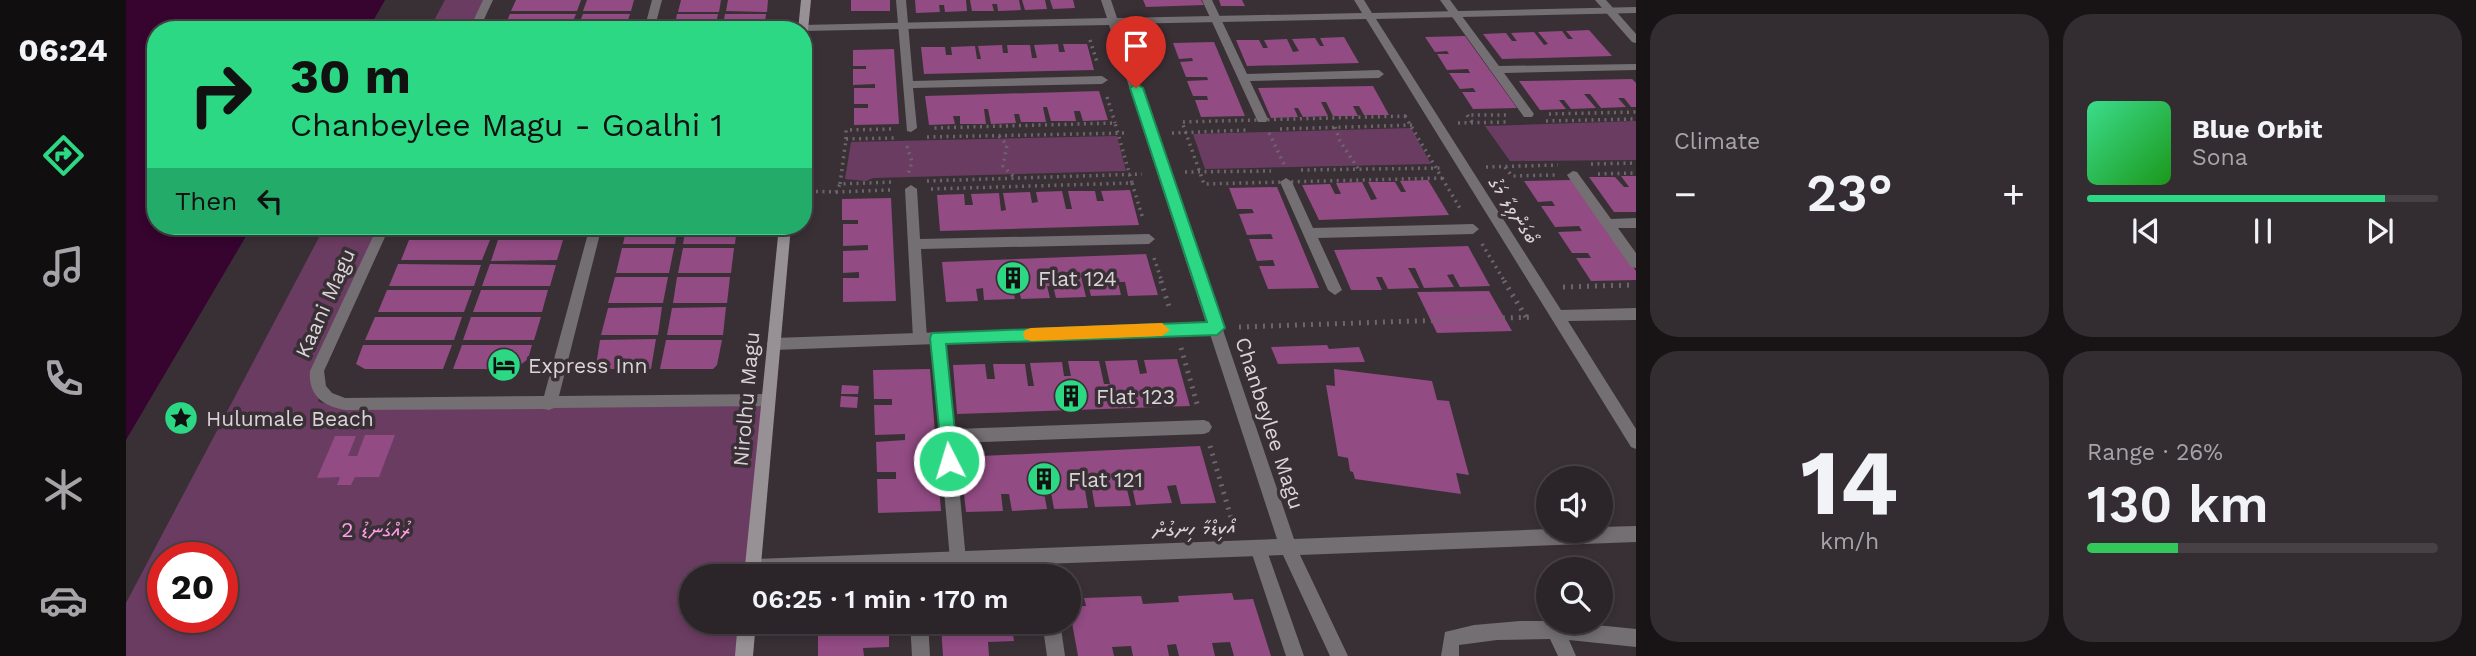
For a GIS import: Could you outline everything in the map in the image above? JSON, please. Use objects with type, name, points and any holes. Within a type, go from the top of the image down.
[{"type":"street","points":[[478,21],[488,0]]},
{"type":"street","points":[[651,21],[657,0]]},
{"type":"street","points":[[804,21],[806,0]]},
{"type":"street","points":[[901,0],[911,133]]},
{"type":"street","name":"Chanbeylee Magu","points":[[1106,0],[1166,173],[1288,547],[1339,656]]},
{"type":"street","points":[[1207,0],[1262,120]]},
{"type":"street","name":"ބޯގަންވިލާ މަގު","points":[[1359,0],[1636,442]]},
{"type":"street","points":[[1445,0],[1528,114]]},
{"type":"street","points":[[1600,0],[1636,40]]},
{"type":"street","points":[[812,29],[1636,10]]},
{"type":"street","points":[[1495,70],[1636,67]]},
{"type":"street","points":[[1243,78],[1379,74]]},
{"type":"street","points":[[908,85],[1102,80]]},
{"type":"street","points":[[1572,170],[1636,263]]},
{"type":"street","points":[[1286,176],[1335,290]]},
{"type":"street","points":[[915,186],[914,244],[920,338]]},
{"type":"street","points":[[1608,224],[1636,223]]},
{"type":"street","points":[[1310,233],[1473,229]]},
{"type":"street","name":"Kaani Magu","points":[[380,235],[317,371],[316,384],[326,397],[345,404],[549,404]]},
{"type":"street","points":[[594,235],[549,404],[768,400]]},
{"type":"street","name":"Nirolhu Magu","points":[[753,564],[784,235]]},
{"type":"street","points":[[914,244],[1149,239]]},
{"type":"street","points":[[1558,316],[1636,314]]},
{"type":"street","points":[[774,344],[1217,328]]},
{"type":"street","points":[[938,338],[958,560]]},
{"type":"street","points":[[947,436],[1204,427]]},
{"type":"street","name":"އޯކިޑްމާ ހިނގުން","points":[[883,564],[1636,534]]},
{"type":"street","points":[[1249,549],[1295,656]]},
{"type":"street","points":[[1042,556],[1043,564]]},
{"type":"street","points":[[1450,656],[1451,638],[1484,631],[1536,630]]},
{"type":"street","points":[[744,656],[746,634]]},
{"type":"street","points":[[920,634],[921,656]]},
{"type":"street","points":[[1053,634],[1056,656]]},
{"type":"street","points":[[1556,634],[1567,656]]},
{"type":"street","points":[[1600,634],[1636,638]]},
{"type":"path","points":[[1405,116],[1442,178],[1286,176],[1204,184],[1181,122],[1262,120],[1405,116]]},
{"type":"path","points":[[1540,121],[1636,119]]},
{"type":"path","points":[[1286,176],[1267,130],[1513,122]]},
{"type":"path","points":[[836,192],[846,130],[911,133],[1115,123],[1204,427],[1249,549]]},
{"type":"path","points":[[1335,127],[1340,141],[1359,170]]},
{"type":"path","points":[[923,138],[1253,130]]},
{"type":"path","points":[[839,184],[906,182],[912,162],[906,149],[911,133]]},
{"type":"path","points":[[998,135],[1007,145],[1003,166],[1015,178]]},
{"type":"path","points":[[846,139],[898,138]]},
{"type":"path","points":[[1584,164],[1636,163]]},
{"type":"path","points":[[1298,170],[1572,170]]},
{"type":"path","points":[[812,191],[836,192],[1015,178],[1273,171]]},
{"type":"path","points":[[915,186],[1132,183]]},
{"type":"path","points":[[1541,288],[1636,285]]},
{"type":"path","points":[[1217,328],[1558,316]]},
{"type":"green space","points":[[445,0],[488,0],[478,21],[434,21]]},
{"type":"green space","points":[[1636,121],[1636,160],[1510,161],[1485,126]]},
{"type":"green space","points":[[1411,128],[1431,164],[1205,169],[1193,134]]},
{"type":"green space","points":[[1117,136],[1126,171],[873,178],[866,181],[845,179],[851,142]]},
{"type":"green space","name":"ރުއްގަނޑު 2","points":[[320,235],[380,235],[319,365],[321,393],[318,401],[322,403],[772,404],[759,564],[679,564],[679,634],[752,634],[750,656],[126,656],[126,603],[147,563],[147,633],[238,633],[238,542],[158,542]]},
{"type":"shaded area","points":[[126,0],[385,0],[373,21],[147,21],[147,235],[247,235],[126,440]]},
{"type":"building","points":[[516,0],[581,0],[577,11],[511,11]]},
{"type":"building","points":[[587,0],[634,0],[631,11],[583,11]]},
{"type":"building","points":[[681,0],[721,0],[719,12],[678,12]]},
{"type":"building","points":[[728,0],[768,0],[767,12],[726,11]]},
{"type":"building","points":[[851,0],[890,0],[890,11],[851,11]]},
{"type":"building","points":[[915,0],[966,0],[967,11],[945,12],[944,5],[939,5],[940,12],[916,13]]},
{"type":"building","points":[[970,0],[1019,0],[1021,10],[998,11],[997,4],[992,4],[994,11],[972,11]]},
{"type":"building","points":[[1022,0],[1045,0],[1047,9],[1025,10]]},
{"type":"building","points":[[1050,0],[1073,0],[1075,8],[1053,9]]},
{"type":"building","points":[[1143,0],[1201,0],[1204,5],[1146,7]]},
{"type":"building","points":[[1219,0],[1242,0],[1245,6],[1221,6]]},
{"type":"building","points":[[510,14],[576,14],[573,21],[507,21]]},
{"type":"building","points":[[583,14],[630,14],[628,21],[580,21]]},
{"type":"building","points":[[677,14],[718,14],[717,21],[676,21]]},
{"type":"building","points":[[725,14],[766,14],[765,21],[724,21]]},
{"type":"building","points":[[1589,30],[1612,56],[1502,59],[1483,34],[1506,33],[1512,41],[1517,41],[1511,33],[1534,32],[1544,45],[1548,44],[1538,32],[1562,31],[1568,39],[1573,39],[1566,31]]},
{"type":"building","points":[[1465,36],[1517,108],[1473,109],[1462,92],[1476,92],[1473,88],[1460,89],[1449,73],[1470,73],[1468,69],[1447,70],[1437,54],[1449,54],[1447,51],[1435,52],[1425,37]]},
{"type":"building","points":[[1344,37],[1359,63],[1247,66],[1236,40],[1259,40],[1263,48],[1268,48],[1264,40],[1287,39],[1293,52],[1299,51],[1292,39],[1315,38],[1320,46],[1324,46],[1320,38]]},
{"type":"building","points":[[1214,42],[1245,116],[1201,117],[1195,100],[1208,100],[1207,96],[1193,96],[1187,81],[1208,80],[1207,77],[1186,77],[1180,62],[1193,61],[1192,58],[1179,59],[1173,43]]},
{"type":"building","points":[[1058,44],[1059,52],[1065,52],[1063,44],[1087,44],[1094,70],[924,74],[921,47],[945,47],[946,55],[952,55],[951,47],[975,46],[977,59],[981,59],[978,46],[1002,45],[1003,53],[1008,53],[1007,45],[1030,45],[1032,58],[1037,58],[1034,45]]},
{"type":"building","points":[[894,49],[899,124],[854,125],[854,108],[868,108],[868,104],[854,104],[854,88],[875,88],[875,84],[853,85],[853,69],[866,69],[866,66],[853,66],[853,50]]},
{"type":"building","points":[[1632,79],[1636,83],[1636,107],[1631,107],[1624,98],[1618,98],[1626,107],[1601,108],[1590,94],[1584,94],[1596,108],[1571,109],[1564,100],[1559,100],[1566,109],[1540,110],[1519,81]]},
{"type":"building","points":[[1373,86],[1389,115],[1364,115],[1359,106],[1353,106],[1358,116],[1333,116],[1326,102],[1321,102],[1328,116],[1303,117],[1298,108],[1294,108],[1298,117],[1271,118],[1258,88]]},
{"type":"building","points":[[1099,91],[1108,120],[1083,121],[1080,111],[1074,111],[1076,121],[1051,121],[1047,107],[1043,107],[1046,122],[1021,122],[1019,114],[1014,114],[1016,123],[991,124],[988,109],[984,109],[986,124],[960,124],[960,116],[953,116],[955,124],[929,125],[925,96]]},
{"type":"building","points":[[1621,176],[1636,176],[1636,212],[1614,212],[1589,177],[1615,177],[1624,187],[1629,187]]},
{"type":"building","points":[[1428,180],[1449,215],[1319,220],[1302,185],[1330,184],[1335,194],[1341,194],[1336,183],[1362,182],[1371,200],[1377,199],[1368,182],[1395,182],[1401,192],[1406,192],[1400,181]]},
{"type":"building","points":[[1571,180],[1636,271],[1636,280],[1591,281],[1576,258],[1591,258],[1588,253],[1572,253],[1558,232],[1582,231],[1579,226],[1555,227],[1541,206],[1555,206],[1552,201],[1538,202],[1524,181]]},
{"type":"building","points":[[1277,187],[1319,288],[1268,289],[1259,266],[1275,266],[1273,260],[1257,261],[1249,239],[1273,239],[1271,234],[1247,235],[1239,214],[1254,213],[1252,209],[1237,209],[1229,188]]},
{"type":"building","points":[[1130,190],[1139,225],[940,231],[937,195],[964,194],[965,205],[973,205],[971,194],[999,193],[1001,211],[1006,210],[1003,193],[1030,192],[1032,203],[1038,202],[1036,192],[1062,191],[1066,209],[1072,209],[1068,191],[1095,191],[1097,201],[1104,201],[1101,191]]},
{"type":"building","points":[[891,198],[896,301],[843,302],[843,278],[859,278],[859,272],[843,273],[843,251],[868,250],[868,245],[843,246],[843,224],[858,224],[858,220],[842,220],[842,199]]},
{"type":"building","points":[[412,235],[491,235],[491,236]]},
{"type":"building","points":[[500,235],[565,235],[565,236]]},
{"type":"building","points":[[625,235],[676,235],[675,244],[623,244]]},
{"type":"building","points":[[684,235],[736,235],[735,244],[683,244]]},
{"type":"building","points":[[409,240],[490,240],[482,260],[401,260]]},
{"type":"building","points":[[498,240],[563,240],[557,260],[491,261]]},
{"type":"building","points":[[1468,246],[1490,286],[1460,287],[1453,274],[1447,275],[1454,287],[1424,288],[1415,268],[1408,268],[1419,288],[1388,289],[1382,277],[1376,277],[1382,290],[1351,290],[1334,250]]},
{"type":"building","points":[[622,248],[674,248],[669,273],[616,273]]},
{"type":"building","points":[[683,248],[734,248],[731,273],[678,273]]},
{"type":"building","name":"Flat 124","points":[[1146,254],[1158,295],[1128,296],[1125,282],[1118,282],[1121,295],[1091,296],[1086,276],[1081,276],[1086,297],[1056,298],[1053,286],[1047,286],[1050,298],[1021,299],[1017,279],[1011,279],[1015,299],[984,300],[983,288],[976,289],[978,301],[946,302],[942,262]]},
{"type":"building","points":[[398,264],[481,265],[474,286],[389,286]]},
{"type":"building","points":[[490,264],[556,265],[550,286],[482,286]]},
{"type":"building","points":[[615,277],[668,277],[663,303],[608,303]]},
{"type":"building","points":[[677,277],[730,277],[727,303],[673,303]]},
{"type":"building","points":[[387,290],[472,290],[464,312],[378,312]]},
{"type":"building","points":[[481,290],[548,290],[542,312],[473,312]]},
{"type":"building","points":[[1489,291],[1512,331],[1437,333],[1417,292]]},
{"type":"building","points":[[662,307],[658,335],[601,335],[608,308]]},
{"type":"building","points":[[726,307],[723,335],[667,335],[672,308]]},
{"type":"building","points":[[375,317],[462,317],[454,340],[365,340]]},
{"type":"building","points":[[471,317],[541,317],[534,340],[463,340]]},
{"type":"building","points":[[656,339],[651,369],[600,369],[596,366],[600,340]]},
{"type":"building","points":[[666,340],[722,340],[717,365],[713,369],[660,369]]},
{"type":"building","points":[[363,345],[452,345],[443,369],[365,369],[356,364]]},
{"type":"building","points":[[462,345],[532,345],[528,359],[515,369],[453,369]]},
{"type":"building","points":[[1327,345],[1329,349],[1359,347],[1365,362],[1278,364],[1271,347]]},
{"type":"building","name":"Flat 123","points":[[1177,359],[1190,406],[957,414],[953,365],[985,364],[987,379],[995,379],[993,364],[1025,364],[1028,386],[1034,386],[1030,363],[1062,362],[1064,376],[1071,376],[1068,361],[1099,361],[1104,384],[1110,384],[1105,361],[1137,360],[1140,374],[1147,373],[1144,360]]},
{"type":"building","points":[[930,369],[941,511],[878,513],[877,479],[896,479],[896,472],[877,472],[876,442],[905,440],[905,434],[875,435],[874,405],[892,405],[892,399],[874,399],[873,370]]},
{"type":"building","points":[[1334,369],[1432,381],[1437,400],[1449,401],[1469,475],[1456,473],[1461,494],[1355,479],[1350,471],[1348,458],[1338,456],[1326,385],[1335,386]]},
{"type":"building","points":[[842,385],[859,386],[858,394],[841,394]]},
{"type":"building","points":[[841,396],[858,397],[857,408],[840,407]]},
{"type":"building","points":[[365,435],[395,435],[379,477],[355,477],[351,485],[337,485],[340,477],[317,478],[335,436],[356,436],[348,456],[357,456]]},
{"type":"building","name":"Flat 121","points":[[1200,446],[1216,503],[1181,504],[1176,485],[1167,486],[1172,503],[1136,505],[1130,477],[1124,477],[1131,506],[1095,507],[1092,490],[1085,490],[1088,508],[1054,509],[1049,481],[1042,481],[1047,509],[1012,511],[1009,494],[1001,494],[1003,511],[966,512],[960,457]]},
{"type":"building","points":[[1232,593],[1234,600],[1253,599],[1271,656],[1234,656],[1230,642],[1212,643],[1215,656],[1179,656],[1176,644],[1167,645],[1169,656],[1133,656],[1131,646],[1112,647],[1114,656],[1078,656],[1074,634],[1081,634],[1081,606],[1086,606],[1084,598],[1141,596],[1143,604],[1179,602],[1178,596]]},
{"type":"building","points":[[818,634],[889,634],[889,647],[863,648],[864,656],[818,656]]},
{"type":"building","points":[[942,634],[1013,634],[1014,641],[988,642],[989,656],[943,656]]},
{"type":"slow traffic","points":[[1031,335],[1162,330]]},
{"type":"place","name":"Flat 124","points":[[1013,278]]},
{"type":"place","name":"Express Inn","points":[[504,365]]},
{"type":"place","name":"Flat 123","points":[[1071,396]]},
{"type":"place","name":"Hulumale Beach","points":[[181,418]]},
{"type":"place","name":"Flat 121","points":[[1044,479]]},
{"type":"route","points":[[949,461],[938,338],[1217,328],[1136,88]]}]
